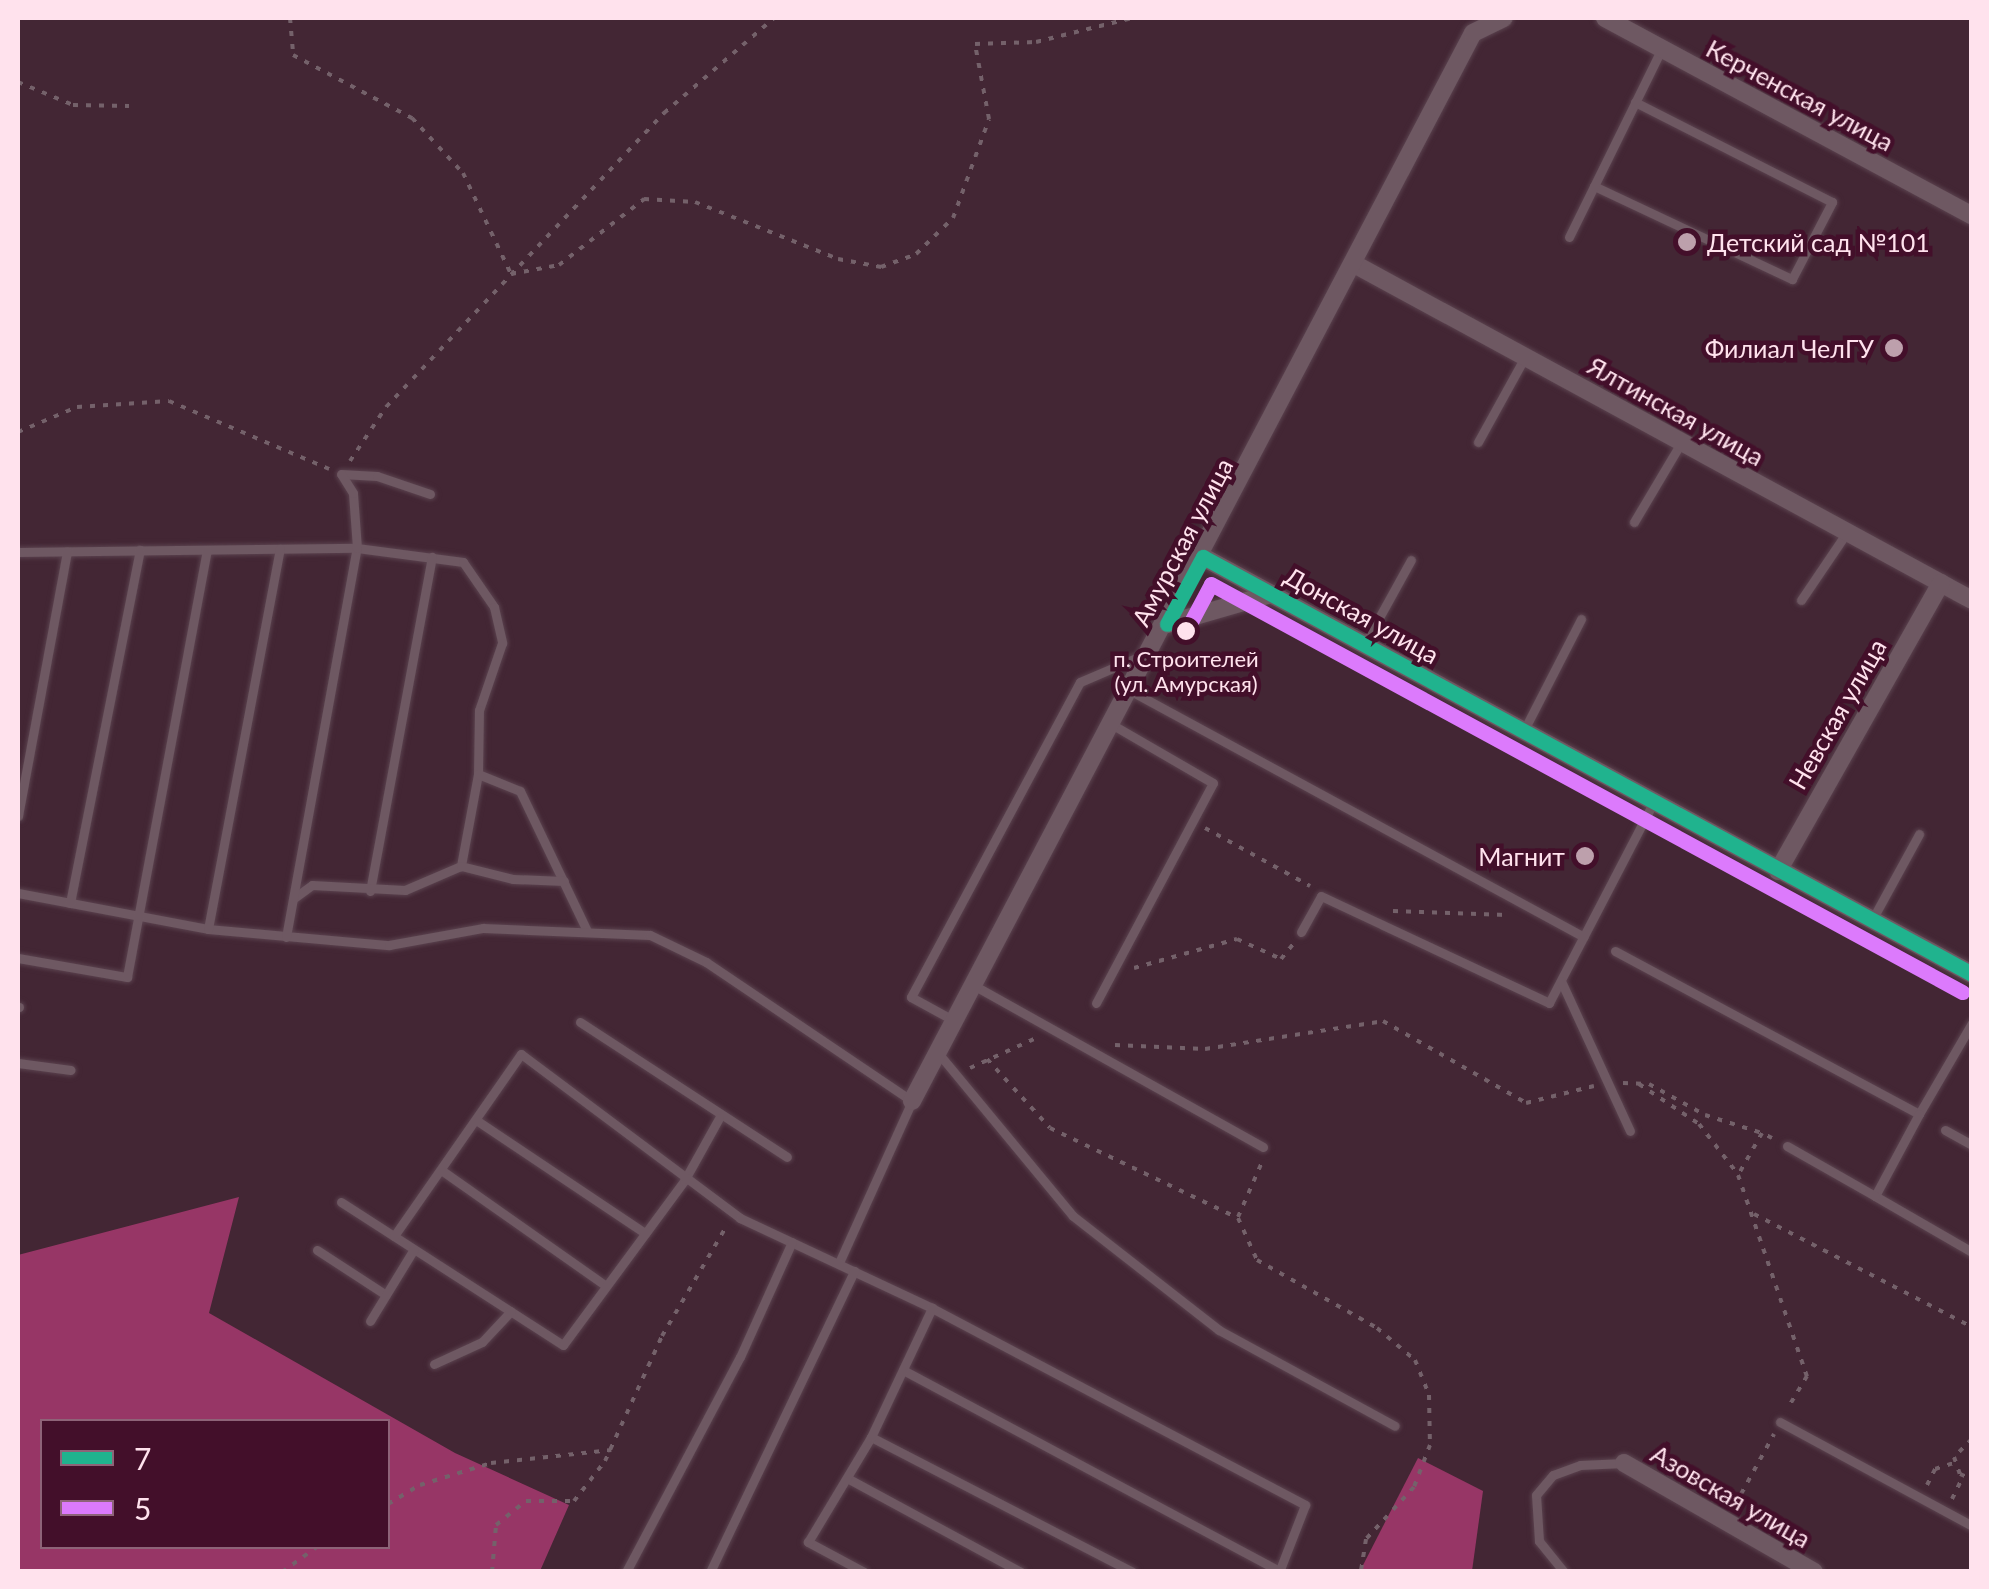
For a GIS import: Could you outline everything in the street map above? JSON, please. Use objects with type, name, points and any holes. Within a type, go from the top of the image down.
[{"type":"street","name":"Амурская улица","points":[[912,1101],[1203,557],[1473,33],[1504,18]]},
{"type":"street","name":"Керченская улица","points":[[1605,18],[1972,216]]},
{"type":"street","name":"Ялтинская улица","points":[[1356,265],[1972,600]]},
{"type":"street","name":"Донская улица","points":[[1203,557],[1972,974]]},
{"type":"street","name":"Невская улица","points":[[1778,870],[1941,583]]},
{"type":"street","points":[[1167,624],[1271,594]]},
{"type":"street","name":"Азовская улица","points":[[1624,1463],[1814,1572]]},
{"type":"lane","points":[[1569,237],[1662,48]]},
{"type":"lane","points":[[1594,186],[1792,279],[1832,202],[1635,102]]},
{"type":"lane","points":[[1478,442],[1525,357]]},
{"type":"lane","points":[[1634,522],[1682,442]]},
{"type":"lane","points":[[341,474],[377,476],[430,494]]},
{"type":"lane","points":[[286,937],[357,548],[352,493],[341,474]]},
{"type":"lane","points":[[1801,600],[1847,532]]},
{"type":"lane","points":[[18,552],[357,548],[462,562],[494,608],[502,644],[479,710],[478,774],[461,866]]},
{"type":"lane","points":[[208,928],[280,549]]},
{"type":"lane","points":[[70,903],[140,550]]},
{"type":"lane","points":[[18,958],[127,977],[207,550]]},
{"type":"lane","points":[[18,816],[67,551]]},
{"type":"lane","points":[[370,891],[432,558]]},
{"type":"lane","points":[[1364,645],[1412,560]]},
{"type":"lane","points":[[1523,732],[1582,619]]},
{"type":"lane","points":[[956,1022],[910,997],[1080,682],[1153,650]]},
{"type":"lane","points":[[1131,691],[1584,938]]},
{"type":"lane","points":[[1096,1003],[1214,783],[1113,725]]},
{"type":"lane","points":[[478,774],[520,791],[587,931]]},
{"type":"lane","points":[[1301,932],[1321,896],[1549,1004],[1653,802]]},
{"type":"lane","points":[[1872,921],[1919,834]]},
{"type":"lane","points":[[294,898],[312,885],[405,890],[461,866],[513,879],[564,881]]},
{"type":"lane","points":[[18,893],[208,928],[389,945],[483,928],[650,936],[706,962],[912,1101],[839,1263]]},
{"type":"lane","points":[[1615,951],[1919,1114]]},
{"type":"lane","points":[[1561,981],[1630,1131]]},
{"type":"lane","points":[[975,986],[1263,1147]]},
{"type":"lane","points":[[580,1022],[719,1118],[787,1157]]},
{"type":"lane","points":[[1874,1196],[1972,1023]]},
{"type":"lane","points":[[394,1236],[479,1122],[520,1054],[684,1181],[734,1214],[932,1308],[1305,1505],[1279,1571],[903,1370]]},
{"type":"lane","points":[[938,1054],[1073,1216],[1219,1330],[1394,1426]]},
{"type":"lane","points":[[18,1063],[71,1070]]},
{"type":"lane","points":[[341,1202],[563,1345],[684,1181],[719,1118]]},
{"type":"lane","points":[[479,1122],[645,1233]]},
{"type":"lane","points":[[1945,1130],[1972,1145]]},
{"type":"lane","points":[[1788,1146],[1972,1252]]},
{"type":"lane","points":[[444,1172],[606,1286]]},
{"type":"lane","points":[[626,1572],[740,1357],[792,1242]]},
{"type":"lane","points":[[370,1322],[414,1248]]},
{"type":"lane","points":[[318,1250],[386,1294]]},
{"type":"lane","points":[[710,1572],[854,1271]]},
{"type":"lane","points":[[864,1572],[808,1542],[871,1437],[932,1308]]},
{"type":"lane","points":[[434,1364],[482,1342],[511,1311]]},
{"type":"lane","points":[[1780,1422],[1972,1526]]},
{"type":"lane","points":[[871,1437],[1132,1572]]},
{"type":"lane","points":[[1564,1572],[1539,1541],[1536,1495],[1553,1475],[1580,1464],[1624,1463]]},
{"type":"lane","points":[[847,1478],[1021,1572]]},
{"type":"path","points":[[290,18],[293,54],[412,118],[463,174],[512,274]]},
{"type":"path","points":[[18,432],[77,407],[169,401],[341,474],[386,407],[664,113],[774,18]]},
{"type":"path","points":[[512,274],[559,266],[644,199],[695,202],[852,262],[882,268],[916,254],[953,218],[989,119],[975,44],[1036,42],[1132,18]]},
{"type":"path","points":[[18,82],[74,105],[129,106]]},
{"type":"path","points":[[1193,822],[1300,875],[1321,896]]},
{"type":"path","points":[[1364,915],[1417,908],[1495,918],[1531,909]]},
{"type":"path","points":[[1111,975],[1237,939],[1281,960],[1301,932]]},
{"type":"path","points":[[1080,1044],[1205,1049],[1383,1021],[1526,1103],[1608,1083],[1639,1084],[1788,1146]]},
{"type":"path","points":[[957,1074],[1054,1030]]},
{"type":"path","points":[[987,1059],[1050,1128],[1238,1218],[1257,1260],[1377,1328],[1415,1360],[1430,1395],[1430,1444],[1414,1487],[1366,1539],[1361,1572]]},
{"type":"path","points":[[1639,1084],[1698,1124],[1738,1174],[1807,1376],[1726,1522]]},
{"type":"path","points":[[1738,1174],[1762,1133]]},
{"type":"path","points":[[1238,1218],[1260,1173],[1263,1147]]},
{"type":"path","points":[[1751,1213],[1972,1326]]},
{"type":"path","points":[[492,1572],[496,1525],[526,1501],[574,1501],[611,1450],[662,1336],[734,1214]]},
{"type":"path","points":[[1954,1463],[1959,1445],[1972,1439]]},
{"type":"path","points":[[390,1503],[420,1485],[491,1463],[611,1450]]},
{"type":"path","points":[[1920,1498],[1935,1468],[1954,1463]]},
{"type":"path","points":[[1954,1463],[1963,1476],[1972,1479]]},
{"type":"path","points":[[1946,1512],[1963,1476]]},
{"type":"path","points":[[282,1572],[314,1549]]},
{"type":"shaded area","points":[[239,1197],[209,1313],[455,1453],[569,1505],[540,1571],[18,1571],[18,1255]]},
{"type":"shaded area","points":[[1418,1458],[1483,1491],[1472,1571],[1360,1571]]},
{"type":"transit line","name":"7","points":[[1167,624],[1203,557],[1972,974]]},
{"type":"transit line","name":"5","points":[[1185,633],[1211,584],[1962,992]]},
{"type":"place","name":"Детский сад №101","points":[[1687,242]]},
{"type":"place","name":"Филиал ЧелГУ","points":[[1894,348]]},
{"type":"place","name":"п. Строителей (ул. Амурская)","points":[[1186,631]]},
{"type":"place","name":"Магнит","points":[[1585,856]]}]
